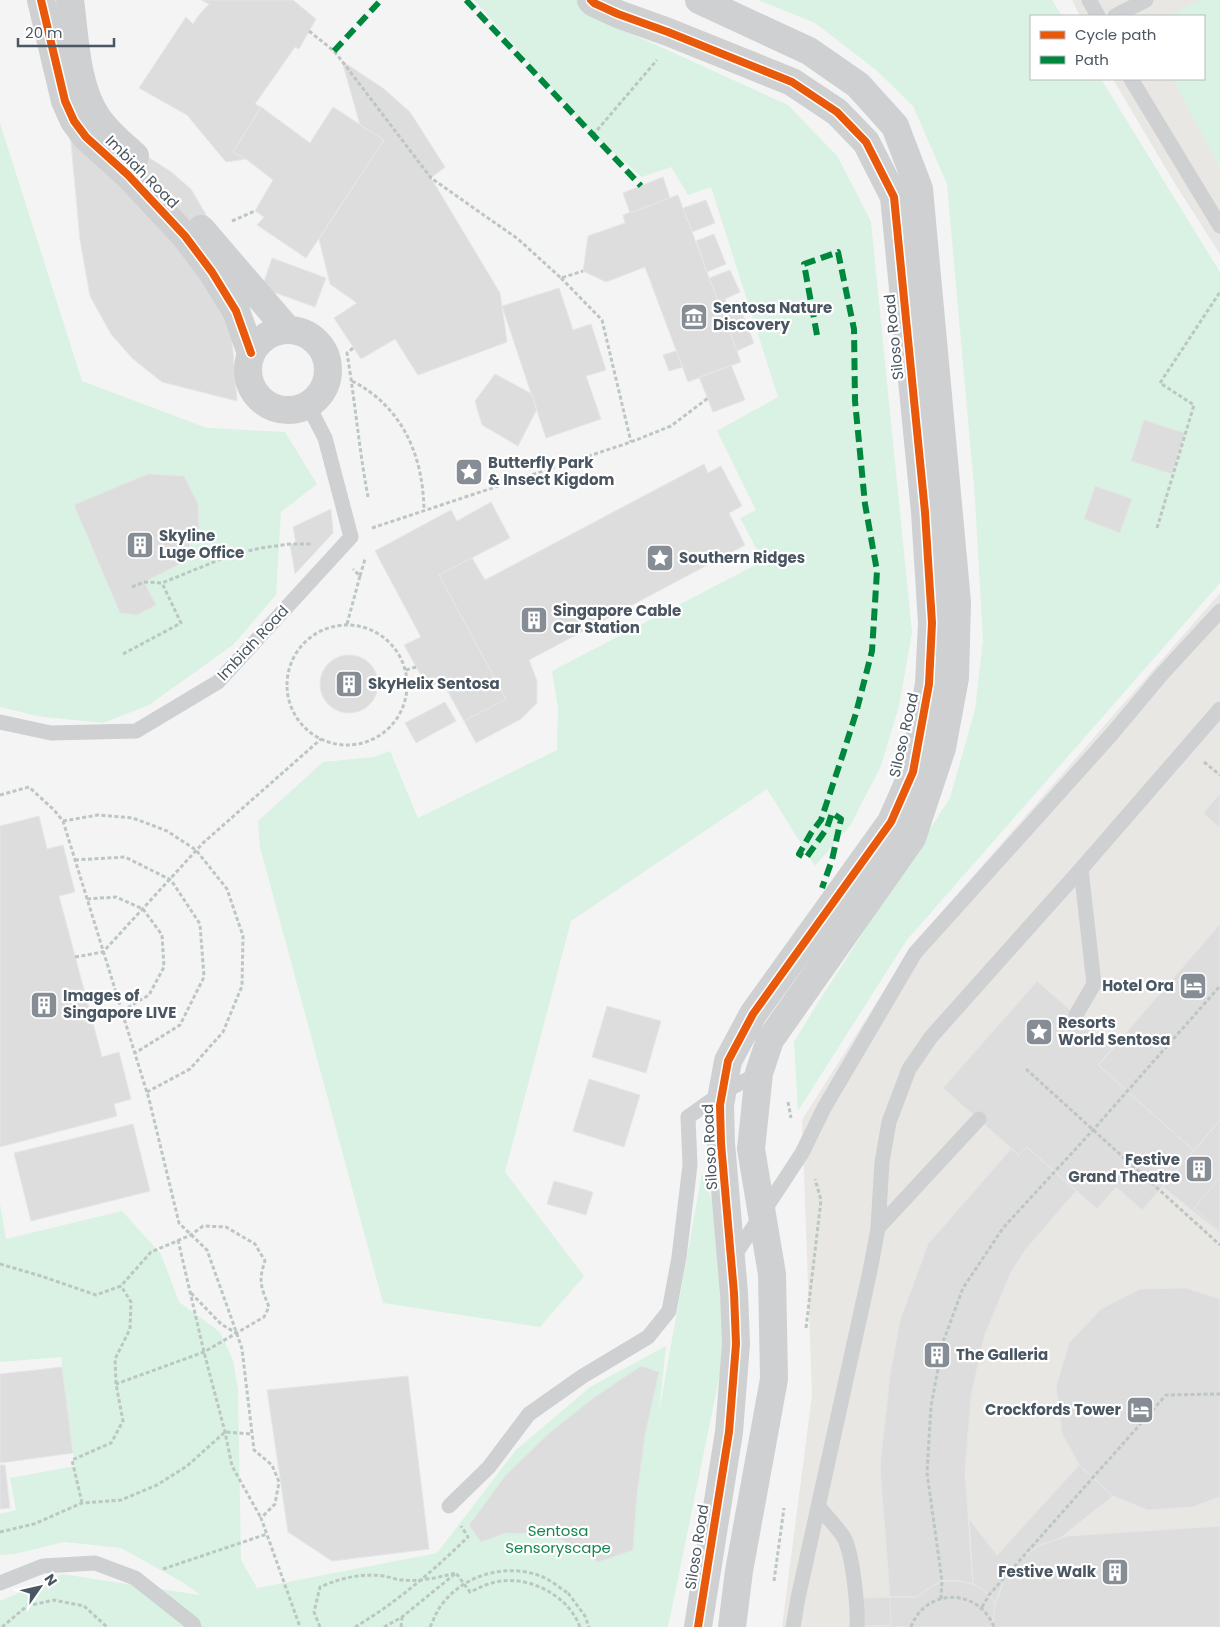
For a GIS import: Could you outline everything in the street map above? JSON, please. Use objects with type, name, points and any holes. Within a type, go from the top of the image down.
[{"type":"street","name":"Imbiah Road","points":[[40,0],[65,101],[74,121],[86,137],[128,175],[185,236],[212,272],[236,311],[252,353]]},
{"type":"street","name":"Imbiah Road","points":[[70,0],[79,67],[87,98],[97,117],[108,131],[139,160],[288,330]]},
{"type":"street","name":"Siloso Road","points":[[591,0],[618,14],[792,82],[838,112],[866,142],[894,197],[925,512],[932,623],[929,684],[913,772],[891,822],[752,1014],[728,1061],[720,1105],[721,1143],[732,1260],[736,1344],[729,1432],[698,1627]]},
{"type":"street","points":[[700,0],[809,51],[858,85],[895,126],[919,189],[957,602],[955,678],[942,748],[912,838],[770,1040],[759,1073],[751,1149],[772,1274],[774,1379],[739,1571],[732,1627]]},
{"type":"street","points":[[288,330],[305,334],[323,351],[328,375],[324,387],[308,405],[294,410],[280,410],[266,404],[256,394],[250,381],[248,367],[252,353],[267,336],[276,332],[288,330]]},
{"type":"lane","points":[[1089,0],[1097,15]]},
{"type":"lane","points":[[1117,15],[1146,0]]},
{"type":"lane","points":[[1132,80],[1220,226]]},
{"type":"lane","points":[[308,405],[325,438],[351,537]]},
{"type":"lane","name":"Imbiah Road","points":[[0,722],[51,733],[136,731],[218,682],[351,537]]},
{"type":"lane","points":[[732,1260],[802,1153],[824,1108],[915,954],[1220,611]]},
{"type":"lane","points":[[793,1627],[870,1271],[878,1228],[882,1162],[889,1122],[909,1069],[931,1037],[1220,709]]},
{"type":"lane","points":[[1076,1015],[1094,984],[1080,868]]},
{"type":"lane","points":[[449,1506],[488,1467],[529,1414],[583,1376],[648,1337],[669,1311],[679,1256],[690,1165],[688,1117],[722,1093],[759,1073]]},
{"type":"lane","points":[[878,1228],[979,1119]]},
{"type":"lane","points":[[818,1506],[844,1538],[852,1570],[857,1627]]},
{"type":"lane","points":[[0,1583],[43,1566],[95,1562],[135,1578],[193,1624],[194,1627]]},
{"type":"path","points":[[309,31],[334,51],[432,178],[518,239],[561,278],[602,320],[632,442]]},
{"type":"path","points":[[593,135],[662,55]]},
{"type":"path","points":[[229,222],[255,211]]},
{"type":"path","points":[[561,278],[583,271]]},
{"type":"path","points":[[1156,528],[1194,405],[1160,383],[1220,292]]},
{"type":"path","points":[[354,348],[347,353],[352,381],[360,458],[369,501]]},
{"type":"path","points":[[352,381],[379,398],[396,418],[411,443],[420,466],[424,488],[424,510]]},
{"type":"path","points":[[351,537],[424,510],[632,442],[671,426],[708,398]]},
{"type":"path","points":[[372,519],[374,527]]},
{"type":"path","points":[[132,587],[144,582],[162,583],[231,555],[281,545],[315,544]]},
{"type":"path","points":[[336,554],[360,576],[347,624]]},
{"type":"path","points":[[123,654],[181,623],[162,583]]},
{"type":"path","points":[[347,624],[373,630],[393,646],[406,670],[407,696],[398,717],[384,733],[364,743],[342,745],[321,739],[302,726],[291,706],[286,684],[290,662],[303,643],[321,629],[347,624]]},
{"type":"path","points":[[406,670],[416,667]]},
{"type":"path","points":[[75,957],[103,952],[196,850],[321,739]]},
{"type":"path","points":[[0,795],[29,788],[54,810],[63,821],[147,1092],[179,1224],[207,1250],[242,1349],[254,1450],[272,1465],[278,1482],[275,1504],[261,1518]]},
{"type":"path","points":[[63,821],[98,815],[133,818],[167,831],[196,850],[227,889],[243,936],[242,986],[223,1032],[190,1069],[147,1092]]},
{"type":"path","points":[[75,860],[126,857],[170,880],[200,924],[204,977],[180,1025],[135,1053]]},
{"type":"path","points":[[87,899],[116,896],[143,909],[162,935],[164,967],[149,995],[122,1011]]},
{"type":"path","points":[[941,1599],[942,1581],[927,1473],[931,1406],[943,1342],[963,1288],[1002,1228],[1093,1130],[1220,986]]},
{"type":"path","points":[[1026,1069],[1220,1245]]},
{"type":"path","points":[[788,1099],[792,1126],[802,1153],[814,1174],[821,1200],[805,1334]]},
{"type":"path","points":[[0,1264],[96,1295],[121,1286],[151,1252],[191,1235],[203,1226],[226,1227],[255,1244],[265,1261],[260,1274],[261,1288],[269,1307],[264,1317],[204,1352],[116,1384]]},
{"type":"path","points":[[178,1240],[204,1352],[226,1432],[232,1466],[261,1518],[300,1627]]},
{"type":"path","points":[[82,1503],[72,1460],[111,1443],[123,1421],[116,1384],[115,1359],[130,1329],[130,1302],[121,1286]]},
{"type":"path","points":[[190,1292],[221,1324],[237,1334]]},
{"type":"path","points":[[982,1608],[988,1595],[1166,1395],[1220,1394]]},
{"type":"path","points":[[0,1532],[34,1524],[82,1503],[121,1500],[157,1484],[187,1466],[226,1432],[251,1434]]},
{"type":"path","points":[[774,1588],[785,1499]]},
{"type":"path","points":[[355,1627],[376,1615],[442,1562],[468,1537],[449,1506]]},
{"type":"path","points":[[135,1578],[267,1534]]},
{"type":"path","points":[[430,1627],[443,1603],[464,1584],[490,1572],[518,1571],[545,1578],[568,1593],[585,1616],[589,1627]]},
{"type":"path","points":[[384,1627],[402,1617],[456,1573]]},
{"type":"path","points":[[320,1627],[314,1612],[320,1587],[360,1574],[404,1580],[429,1579],[456,1573]]},
{"type":"path","points":[[456,1573],[470,1592],[493,1583],[501,1582],[517,1581],[542,1587],[563,1601],[580,1627]]},
{"type":"path","points":[[911,1627],[919,1613],[929,1604],[941,1599],[956,1597],[970,1600],[982,1608],[991,1618],[994,1627]]},
{"type":"path","points":[[2,1627],[27,1606],[54,1600],[84,1606],[107,1627]]},
{"type":"path","points":[[401,1627],[402,1617]]},
{"type":"shaded area","points":[[1072,0],[1220,0],[1220,254],[1172,179],[1114,80],[1205,80],[1205,15],[1080,15]]},
{"type":"shaded area","name":"Resorts World Sentosa","points":[[1220,593],[1220,1627],[782,1627],[812,1395],[802,1120],[913,945]]},
{"type":"green space","points":[[474,0],[578,0],[608,23],[788,105],[838,157],[871,222],[912,633],[899,706],[881,766],[850,826],[815,866],[767,789],[571,921],[505,1172],[584,1276],[540,1327],[383,1303],[260,847],[258,821],[323,762],[374,757],[390,751],[418,818],[557,750],[558,708],[552,671],[763,561],[740,518],[756,510],[717,431],[778,397],[711,187],[688,195],[671,167],[642,177],[593,135]]},
{"type":"green space","points":[[758,0],[1052,0],[1061,15],[1030,15],[1030,80],[1102,80],[1220,272],[1220,583],[906,941],[798,1111],[794,1042],[950,798],[975,710],[983,640],[975,499],[947,184],[913,106],[875,69],[815,23]]},
{"type":"green space","points":[[1200,0],[1220,0],[1220,168],[1174,80],[1205,80],[1205,15],[1171,15]]},
{"type":"green space","points":[[0,123],[82,381],[207,428],[285,432],[317,484],[281,512],[276,595],[233,645],[149,705],[103,723],[37,716],[0,707]]},
{"type":"green space","name":"Sentosa Sensoryscape","points":[[702,1173],[714,1205],[724,1298],[722,1364],[668,1627],[0,1627],[0,1601],[62,1574],[200,1595],[184,1583],[121,1548],[64,1542],[15,1554],[0,1555],[0,1514],[16,1510],[10,1478],[75,1466],[61,1357],[0,1362],[0,1204],[6,1239],[122,1211],[161,1254],[179,1302],[220,1332],[233,1360],[238,1390],[241,1560],[257,1588],[437,1553],[516,1450],[590,1387],[666,1346],[659,1412]]},
{"type":"building","points":[[201,0],[293,0],[316,19],[299,49],[295,47],[255,104],[261,107],[233,152],[246,159],[226,162],[187,115],[139,88],[186,17],[193,24],[209,4]]},
{"type":"building","points":[[342,61],[384,89],[410,112],[445,167],[431,178],[500,293],[507,342],[418,375],[395,339],[361,359],[334,318],[357,303],[330,284],[319,239],[384,140],[360,125]]},
{"type":"building","points":[[261,107],[310,143],[333,107],[384,140],[306,258],[257,225],[264,217],[255,211],[273,180],[246,159],[233,152]]},
{"type":"building","points":[[70,132],[143,154],[170,171],[191,189],[212,225],[228,291],[237,401],[162,382],[132,358],[111,334],[90,296],[80,240]]},
{"type":"building","points":[[663,177],[670,198],[630,213],[623,193]]},
{"type":"building","name":"Sentosa Nature Discovery","points":[[678,195],[741,362],[688,382],[645,267],[606,282],[583,271],[588,236],[625,223],[623,215]]},
{"type":"building","points":[[706,200],[715,223],[692,232],[683,208]]},
{"type":"building","points":[[714,234],[726,264],[707,272],[696,241]]},
{"type":"building","points":[[272,258],[326,278],[315,307],[262,288]]},
{"type":"building","points":[[730,270],[740,292],[725,299],[727,304],[737,301],[754,343],[737,351],[709,278]]},
{"type":"building","points":[[559,288],[573,330],[591,324],[606,370],[586,376],[601,419],[546,438],[502,306]]},
{"type":"building","points":[[676,351],[683,367],[669,371],[663,355]]},
{"type":"building","points":[[731,365],[745,400],[713,412],[699,377]]},
{"type":"building","points":[[495,374],[532,394],[537,409],[518,446],[482,425],[475,401]]},
{"type":"building","points":[[1144,420],[1185,433],[1172,474],[1131,461]]},
{"type":"building","name":"Singapore Cable Car Station","points":[[704,464],[708,473],[721,466],[742,506],[729,513],[745,545],[529,660],[537,681],[537,703],[521,719],[476,743],[464,721],[506,699],[439,575],[472,558],[485,580]]},
{"type":"building","name":"Skyline Luge Office","points":[[148,474],[184,476],[198,504],[199,531],[189,531],[190,559],[144,582],[156,605],[137,615],[120,613],[74,505]]},
{"type":"building","points":[[1095,486],[1132,499],[1120,533],[1084,519]]},
{"type":"building","points":[[491,502],[510,538],[439,575],[506,699],[464,721],[442,681],[428,688],[404,645],[421,637],[375,551],[451,510],[457,521]]},
{"type":"building","points":[[331,509],[333,533],[295,574],[290,544],[296,544],[293,527]]},
{"type":"building","name":"SkyHelix Sentosa","points":[[343,655],[355,655],[370,663],[378,678],[378,690],[370,705],[355,713],[343,713],[328,705],[320,690],[320,678],[328,663]]},
{"type":"building","points":[[445,702],[456,721],[416,743],[405,723]]},
{"type":"building","points":[[1220,794],[1220,828],[1203,813]]},
{"type":"building","name":"Images of Singapore LIVE","points":[[39,816],[47,849],[63,845],[75,892],[59,896],[102,1057],[119,1052],[131,1099],[114,1104],[117,1116],[0,1147],[0,826]]},
{"type":"building","name":"Hotel Ora","points":[[1220,924],[1220,1120],[1194,1151],[1098,1065]]},
{"type":"building","points":[[1037,981],[1114,1048],[1098,1065],[1194,1151],[1142,1210],[1116,1187],[1097,1209],[1027,1147],[1019,1155],[943,1088]]},
{"type":"building","points":[[607,1006],[661,1021],[646,1073],[592,1057]]},
{"type":"building","points":[[589,1079],[640,1095],[624,1147],[573,1131]]},
{"type":"building","name":"Festive Grand Theatre","points":[[1220,1120],[1220,1233],[1163,1187]]},
{"type":"building","points":[[133,1124],[150,1191],[31,1221],[14,1153]]},
{"type":"building","name":"The Galleria","points":[[1027,1147],[1076,1191],[1026,1249],[1011,1272],[985,1334],[971,1396],[965,1471],[973,1584],[960,1581],[942,1581],[917,1597],[890,1597],[880,1467],[890,1375],[900,1320],[928,1244],[1011,1149],[1019,1155]]},
{"type":"building","points":[[1220,1178],[1220,1231],[1194,1208]]},
{"type":"building","points":[[554,1181],[593,1192],[586,1215],[547,1204]]},
{"type":"building","name":"Crockfords Tower","points":[[1186,1288],[1220,1299],[1220,1497],[1192,1507],[1148,1510],[1113,1496],[1079,1465],[1062,1433],[1056,1387],[1069,1343],[1101,1309],[1140,1289]]},
{"type":"building","points":[[641,1366],[659,1372],[645,1435],[637,1494],[633,1550],[598,1562],[563,1540],[533,1534],[506,1533],[481,1542],[469,1525],[506,1475],[547,1435],[592,1399]]},
{"type":"building","points":[[62,1367],[73,1453],[0,1463],[0,1374]]},
{"type":"building","points":[[408,1376],[429,1549],[332,1561],[288,1532],[267,1390]]},
{"type":"building","points":[[0,1465],[5,1465],[10,1508],[0,1509]]},
{"type":"building","points":[[1079,1465],[1113,1496],[1059,1539],[1040,1545],[1017,1561],[1003,1582],[995,1605],[989,1595],[973,1584],[969,1519],[997,1555]]},
{"type":"building","name":"Festive Walk","points":[[1220,1526],[1220,1627],[992,1627],[995,1605],[1003,1582],[1017,1561],[1040,1545],[1068,1536]]},
{"type":"building","points":[[942,1581],[960,1581],[981,1588],[994,1601],[992,1627],[863,1627],[862,1598],[917,1597]]},
{"type":"building","points":[[890,1597],[891,1625],[863,1626],[862,1598]]},
{"type":"marked path","points":[[334,51],[381,0]]},
{"type":"marked path","points":[[466,0],[641,186]]},
{"type":"marked path","points":[[817,335],[804,264],[838,252],[854,329],[855,401],[865,504],[877,571],[872,651],[856,713],[821,820],[799,854],[806,858],[827,828],[832,813],[841,819],[832,860],[822,888]]},
{"type":"cycle path","points":[[41,0],[65,101],[74,121],[86,137],[128,175],[185,236],[212,272],[236,311],[251,353]]},
{"type":"cycle path","points":[[591,0],[618,14],[792,82],[837,112],[866,142],[894,197],[925,512],[932,623],[929,684],[913,772],[891,822],[753,1014],[728,1061],[720,1105],[721,1143],[734,1293],[736,1344],[729,1432],[698,1627]]},
{"type":"place","name":"Sentosa Nature Discovery","points":[[694,317]]},
{"type":"place","name":"Butterfly Park & Insect Kigdom","points":[[469,472]]},
{"type":"place","name":"Skyline Luge Office","points":[[140,545]]},
{"type":"place","name":"Southern Ridges","points":[[660,558]]},
{"type":"place","name":"Singapore Cable Car Station","points":[[534,620]]},
{"type":"place","name":"SkyHelix Sentosa","points":[[349,684]]},
{"type":"place","name":"Hotel Ora","points":[[1193,986]]},
{"type":"place","name":"Images of Singapore LIVE","points":[[44,1005]]},
{"type":"place","name":"Resorts World Sentosa","points":[[1039,1032]]},
{"type":"place","name":"Festive Grand Theatre","points":[[1199,1169]]},
{"type":"place","name":"The Galleria","points":[[937,1355]]},
{"type":"place","name":"Crockfords Tower","points":[[1140,1410]]},
{"type":"place","name":"Festive Walk","points":[[1115,1572]]}]
